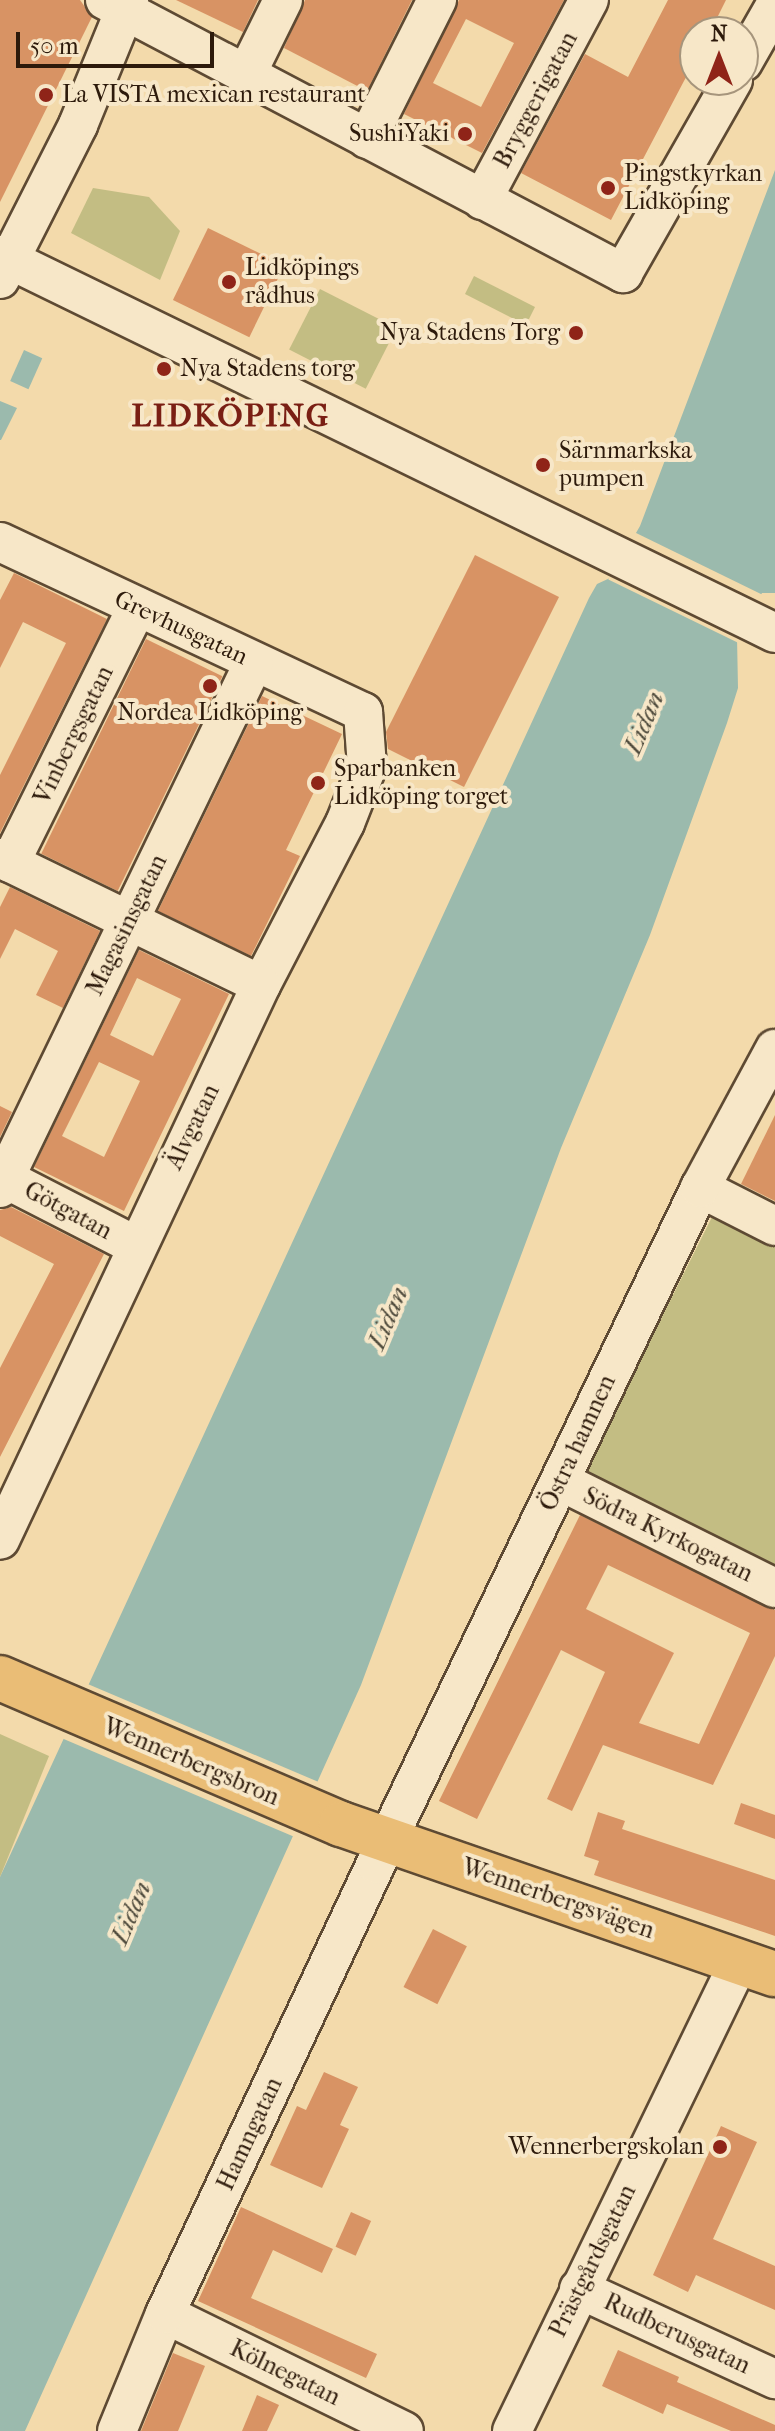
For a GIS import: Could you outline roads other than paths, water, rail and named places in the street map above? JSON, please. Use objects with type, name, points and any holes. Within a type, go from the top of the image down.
[{"type":"main road","name":"Wennerbergsbron","points":[[0,1678],[341,1824]]},
{"type":"main road","name":"Wennerbergsvägen","points":[[341,1824],[757,1968]]},
{"type":"street","points":[[247,73],[283,0]]},
{"type":"street","points":[[367,139],[437,0]]},
{"type":"street","name":"Bryggerigatan","points":[[482,200],[589,0]]},
{"type":"street","points":[[724,96],[623,273],[367,139],[120,3],[119,35],[8,265],[770,630]]},
{"type":"street","points":[[759,34],[775,6]]},
{"type":"street","name":"Grevhusgatan","points":[[5,555],[137,607],[363,712]]},
{"type":"street","name":"Vinbergsgatan","points":[[5,860],[137,607]]},
{"type":"street","name":"Magasinsgatan","points":[[2,1180],[254,662]]},
{"type":"street","name":"Älvgatan","points":[[0,1540],[261,985],[345,823],[367,767],[363,712]]},
{"type":"street","points":[[5,860],[261,985]]},
{"type":"street","name":"Östra hamnen","points":[[389,1841],[700,1188],[775,1049]]},
{"type":"street","name":"Götgatan","points":[[2,1180],[136,1246]]},
{"type":"street","points":[[700,1188],[775,1226]]},
{"type":"street","name":"Södra Kyrkogatan","points":[[560,1481],[775,1588]]},
{"type":"street","name":"Hamngatan","points":[[117,2431],[165,2314],[389,1841]]},
{"type":"street","name":"Prästgårdsgatan","points":[[512,2431],[579,2289],[757,1968]]},
{"type":"street","name":"Rudberusgatan","points":[[579,2289],[775,2379]]},
{"type":"street","name":"Kölnegatan","points":[[165,2314],[404,2431]]},
{"type":"water","name":"Lidan","points":[[775,170],[775,593],[762,593],[737,637],[738,688],[727,723],[650,935],[561,1148],[361,1685],[25,2431],[0,2431],[0,1877],[589,598],[597,584],[610,578],[640,526]]},
{"type":"water","points":[[24,350],[42,358],[28,389],[10,381]]},
{"type":"water","points":[[0,401],[17,408],[1,440],[0,440]]},
{"type":"place","name":"La VISTA mexican restaurant","points":[[46,95]]},
{"type":"place","name":"SushiYaki","points":[[465,134]]},
{"type":"place","name":"Pingstkyrkan Lidköping","points":[[608,188]]},
{"type":"place","name":"Lidköpings rådhus","points":[[229,282]]},
{"type":"place","name":"Nya Stadens Torg","points":[[576,333]]},
{"type":"place","name":"Nya Stadens torg","points":[[164,369]]},
{"type":"place","name":"Särnmarkska pumpen","points":[[543,465]]},
{"type":"place","name":"Nordea Lidköping","points":[[210,686]]},
{"type":"place","name":"Sparbanken Lidköping torget","points":[[318,783]]},
{"type":"place","name":"Wennerbergskolan","points":[[720,2147]]},
{"type":"district","name":"LIDKÖPING","points":[[231,416]]}]
